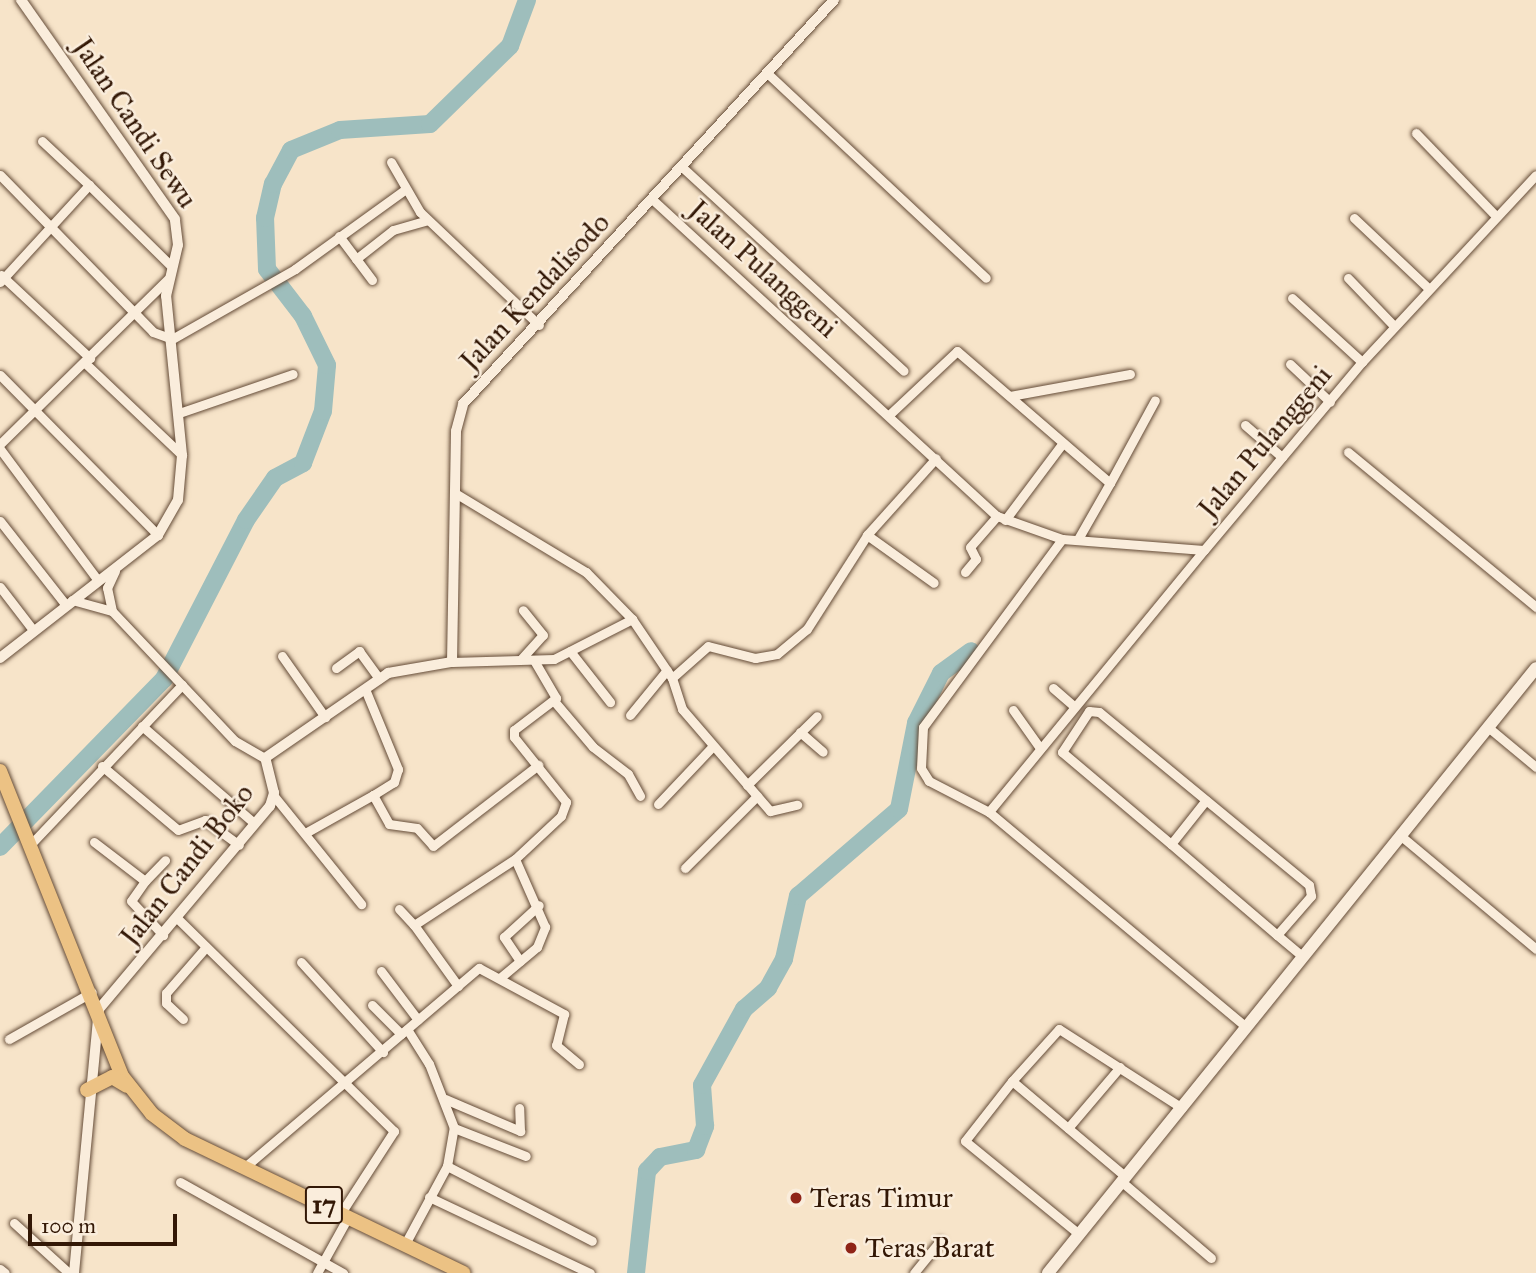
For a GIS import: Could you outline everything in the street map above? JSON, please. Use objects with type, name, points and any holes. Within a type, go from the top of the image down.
[{"type":"highway","name":"17","points":[[0,771],[99,1009],[122,1076],[135,1094],[178,1135],[463,1273]]},
{"type":"highway","points":[[87,1090],[112,1077],[135,1094]]},
{"type":"main road","points":[[1048,1273],[1536,668]]},
{"type":"street","name":"Jalan Candi Sewu","points":[[0,658],[97,579],[158,535],[176,507],[182,455],[182,412],[172,339],[168,279],[178,230],[169,206],[21,0]]},
{"type":"street","name":"Jalan Kendalisodo","points":[[452,662],[455,493],[463,404],[539,325],[834,0]]},
{"type":"street","points":[[766,72],[986,278]]},
{"type":"street","points":[[1416,133],[1495,215]]},
{"type":"street","points":[[42,141],[171,265]]},
{"type":"street","points":[[391,162],[403,191],[428,220],[539,325]]},
{"type":"street","points":[[682,167],[904,371]]},
{"type":"street","name":"Jalan Pulanggeni","points":[[653,200],[1001,518],[1072,539],[1204,550],[1362,362],[1495,215],[1536,174]]},
{"type":"street","points":[[0,175],[158,336],[172,339],[295,269],[403,191]]},
{"type":"street","points":[[89,185],[52,229],[1,278],[182,455]]},
{"type":"street","points":[[1354,218],[1428,288]]},
{"type":"street","points":[[356,259],[393,230],[428,220]]},
{"type":"street","points":[[339,236],[372,280]]},
{"type":"street","points":[[1348,278],[1394,326]]},
{"type":"street","points":[[97,579],[0,447],[168,279]]},
{"type":"street","points":[[1292,298],[1362,362]]},
{"type":"street","points":[[890,414],[953,350],[1106,480]]},
{"type":"street","points":[[1290,364],[1330,402]]},
{"type":"street","points":[[182,412],[293,374]]},
{"type":"street","points":[[1010,396],[1130,374]]},
{"type":"street","points":[[0,375],[158,535]]},
{"type":"street","points":[[1155,400],[1072,539],[923,727],[921,768],[929,781],[989,812],[1246,1027]]},
{"type":"street","points":[[1245,425],[1282,457]]},
{"type":"street","points":[[965,572],[976,559],[970,547],[1001,518],[1062,444]]},
{"type":"street","points":[[1348,452],[1536,607]]},
{"type":"street","points":[[630,715],[669,674],[708,646],[763,658],[790,646],[867,535],[936,458]]},
{"type":"street","points":[[455,493],[586,572],[632,619],[669,674],[682,709],[711,748],[770,811],[797,805]]},
{"type":"street","points":[[0,522],[68,602],[113,611]]},
{"type":"street","points":[[867,535],[934,583]]},
{"type":"street","points":[[989,812],[1204,550]]},
{"type":"street","points":[[122,562],[107,588],[113,611],[244,749],[265,758]]},
{"type":"street","points":[[0,587],[33,630]]},
{"type":"street","points":[[522,659],[543,635],[523,610]]},
{"type":"street","points":[[452,662],[522,659],[535,663],[570,650],[632,619]]},
{"type":"street","points":[[570,650],[610,702]]},
{"type":"street","points":[[336,668],[359,651],[379,679]]},
{"type":"street","points":[[282,656],[325,717]]},
{"type":"street","name":"Jalan Candi Boko","points":[[99,1009],[239,845],[274,796],[265,758],[379,679],[405,666],[452,662]]},
{"type":"street","points":[[414,925],[515,859],[546,832],[566,802],[513,733],[557,696],[535,663]]},
{"type":"street","points":[[27,838],[142,726],[179,681]]},
{"type":"street","points":[[1053,688],[1074,706]]},
{"type":"street","points":[[307,832],[394,782],[398,769],[366,689]]},
{"type":"street","points":[[554,701],[593,747],[628,774],[640,796]]},
{"type":"street","points":[[1013,710],[1040,748]]},
{"type":"street","points":[[1277,936],[1312,890],[1095,710],[1063,743],[1062,752],[1277,936],[1303,957]]},
{"type":"street","points":[[747,785],[817,716]]},
{"type":"street","points":[[142,726],[254,823]]},
{"type":"street","points":[[1489,728],[1536,767]]},
{"type":"street","points":[[800,732],[823,752]]},
{"type":"street","points":[[658,804],[711,748]]},
{"type":"street","points":[[373,795],[393,825],[419,829],[433,846],[538,765]]},
{"type":"street","points":[[102,766],[178,830],[205,820],[239,845]]},
{"type":"street","points":[[274,796],[307,832],[361,904]]},
{"type":"street","points":[[685,868],[757,796]]},
{"type":"street","points":[[1171,844],[1206,800]]},
{"type":"street","points":[[1401,836],[1536,949]]},
{"type":"street","points":[[94,842],[145,881]]},
{"type":"street","points":[[501,977],[543,936],[539,905],[515,859]]},
{"type":"street","points":[[163,935],[131,901],[165,860]]},
{"type":"street","points":[[520,961],[504,937],[539,905]]},
{"type":"street","points":[[400,909],[458,986]]},
{"type":"street","points":[[178,919],[395,1134],[345,1215],[317,1273]]},
{"type":"street","points":[[183,1019],[166,1003],[166,993],[206,947]]},
{"type":"street","points":[[301,962],[383,1052]]},
{"type":"street","points":[[246,1166],[480,968],[501,977],[564,1014],[556,1045],[579,1064]]},
{"type":"street","points":[[381,971],[418,1020]]},
{"type":"street","points":[[9,1039],[92,992]]},
{"type":"street","points":[[372,1005],[404,1032],[445,1099],[454,1128],[447,1166],[405,1244]]},
{"type":"street","points":[[72,1273],[87,1090],[99,1009]]},
{"type":"street","points":[[1079,1234],[965,1141],[1012,1081],[1059,1029],[1182,1108]]},
{"type":"street","points":[[1068,1128],[1120,1067]]},
{"type":"street","points":[[1012,1081],[1211,1258]]},
{"type":"street","points":[[445,1099],[520,1131],[519,1108]]},
{"type":"street","points":[[454,1128],[526,1156]]},
{"type":"street","points":[[447,1166],[592,1241]]},
{"type":"street","points":[[180,1182],[343,1273]]},
{"type":"street","points":[[429,1197],[590,1273]]},
{"type":"street","points":[[14,1223],[72,1273]]},
{"type":"street","points":[[914,1273],[940,1241]]},
{"type":"street","points":[[0,1269],[5,1273]]},
{"type":"waterway","points":[[0,847],[164,679],[246,520],[275,478],[303,463],[323,411],[327,365],[303,316],[267,269],[265,218],[273,184],[291,150],[340,130],[430,124],[510,46],[527,0]]},
{"type":"waterway","points":[[636,1273],[647,1171],[660,1157],[696,1150],[705,1126],[702,1085],[744,1009],[768,988],[784,959],[798,896],[899,809],[916,723],[941,673],[971,651]]},
{"type":"place","name":"Teras Timur","points":[[796,1198]]},
{"type":"place","name":"Teras Barat","points":[[851,1248]]}]
